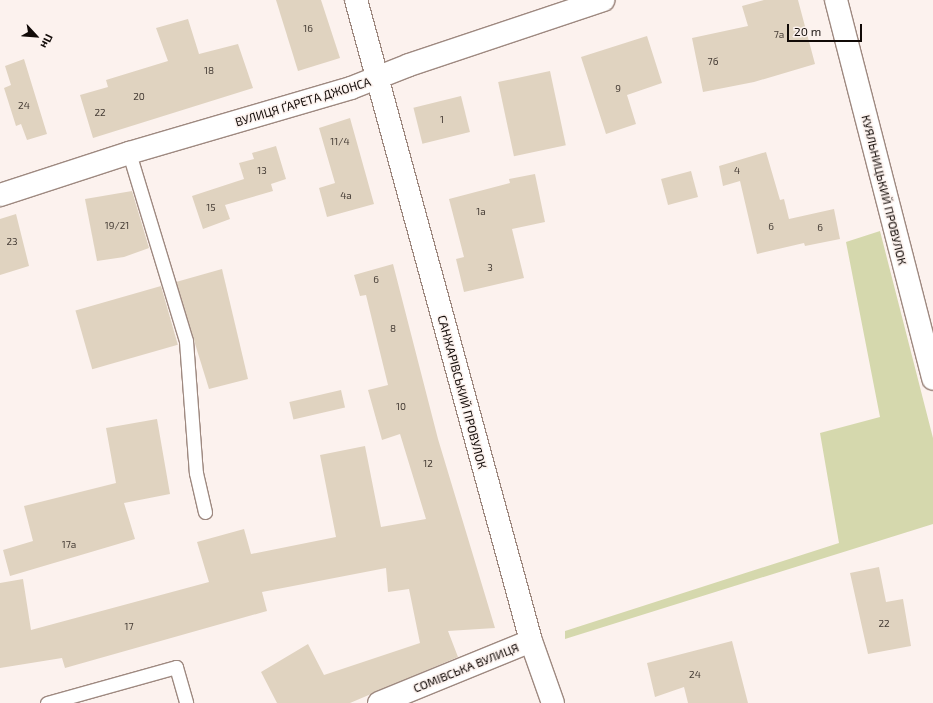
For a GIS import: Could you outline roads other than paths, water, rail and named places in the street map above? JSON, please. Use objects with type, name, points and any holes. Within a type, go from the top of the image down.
[{"type":"street","name":"САНЖАРІВСЬКИЙ ПРОВУЛОК","points":[[356,0],[376,80],[531,641],[553,703]]},
{"type":"street","name":"ВУЛИЦЯ ҐАРЕТА ДЖОНСА","points":[[0,195],[129,153],[376,80],[409,65],[603,0]]},
{"type":"street","name":"КУЯЛЬНИЦЬКИЙ ПРОВУЛОК","points":[[836,0],[933,379]]},
{"type":"street","name":"СОМІВСЬКА ВУЛИЦЯ","points":[[379,703],[531,641]]},
{"type":"lane","points":[[129,153],[186,341],[196,473],[205,512]]},
{"type":"lane","points":[[47,703],[176,667],[186,703]]}]
